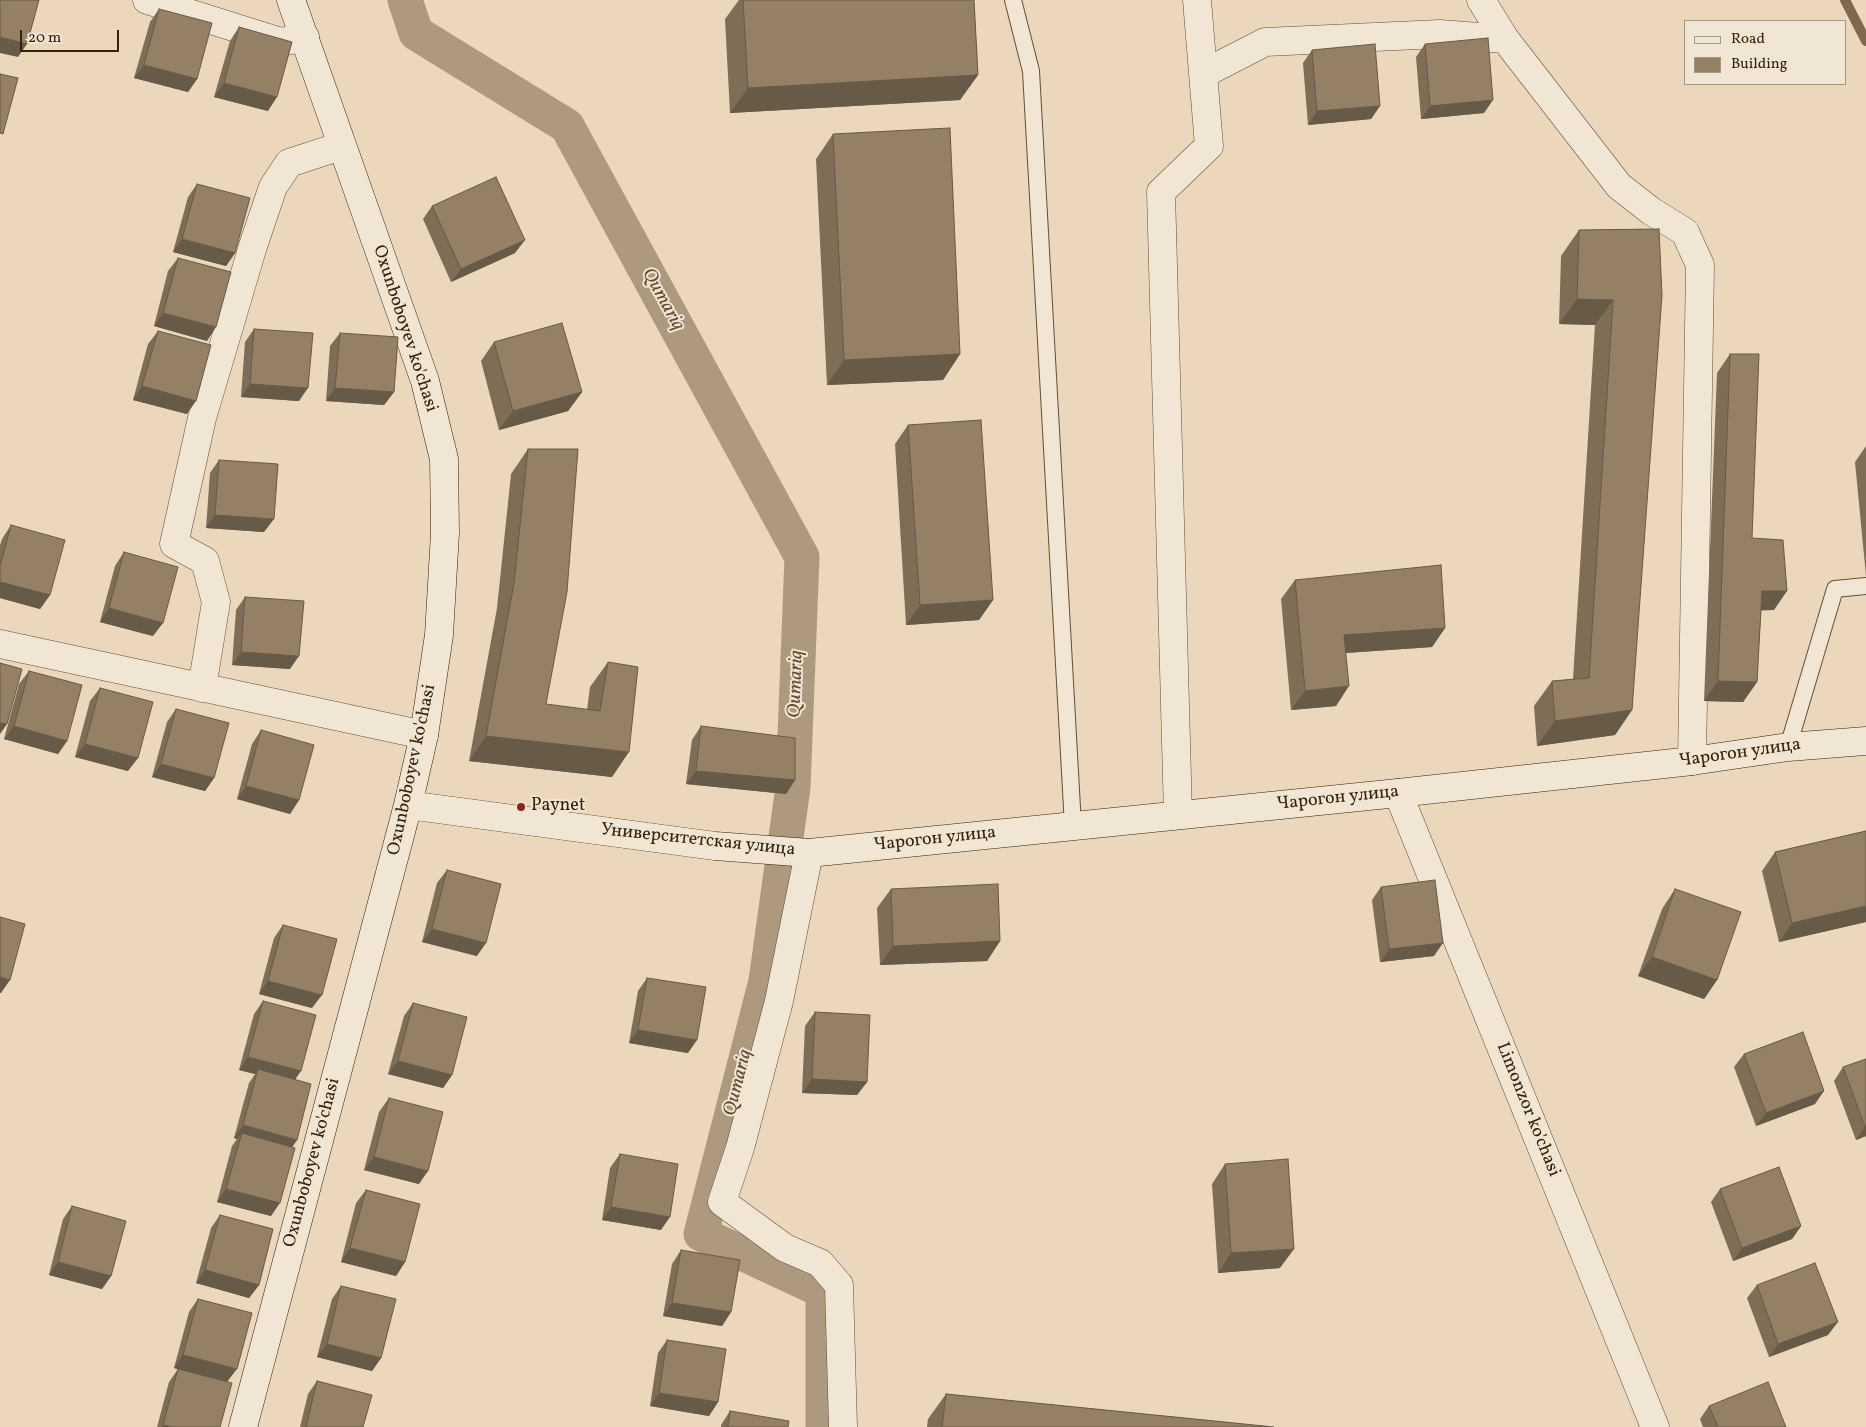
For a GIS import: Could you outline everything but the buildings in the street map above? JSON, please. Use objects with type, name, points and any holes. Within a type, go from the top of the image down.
[{"type":"street","points":[[147,0],[281,42],[305,37]]},
{"type":"street","name":"Oxunboboyev ko'chasi","points":[[243,1427],[408,805],[424,735],[439,635],[445,532],[444,459],[425,381],[291,0]]},
{"type":"street","points":[[1178,815],[1160,192],[1209,146],[1197,0]]},
{"type":"street","points":[[1481,0],[1505,39],[1619,186],[1651,211],[1685,232],[1700,265],[1692,761]]},
{"type":"street","points":[[1203,74],[1265,42],[1440,34],[1505,39]]},
{"type":"street","points":[[202,688],[216,602],[205,561],[174,544],[202,418],[253,246],[273,188],[289,163],[342,146]]},
{"type":"street","points":[[0,644],[424,735]]},
{"type":"street","name":"Чарогон улица","points":[[809,853],[1398,793],[1692,761],[1788,747],[1866,741]]},
{"type":"street","name":"Limonzor ko'chasi","points":[[1398,793],[1655,1427]]},
{"type":"street","name":"Университетская улица","points":[[408,805],[715,846],[809,853]]},
{"type":"street","points":[[809,853],[779,1001],[740,1148],[722,1202],[785,1248],[820,1262],[839,1285],[843,1427]]},
{"type":"lane","points":[[1012,0],[1030,71],[1073,826]]},
{"type":"lane","points":[[1788,747],[1836,589],[1866,586]]},
{"type":"waterway","name":"Qumariq","points":[[405,0],[416,33],[567,126],[802,557],[793,787],[766,981],[701,1234],[823,1291],[823,1427]]},
{"type":"waterway","points":[[1845,0],[1866,41]]},
{"type":"place","name":"Paynet","points":[[521,807]]}]
